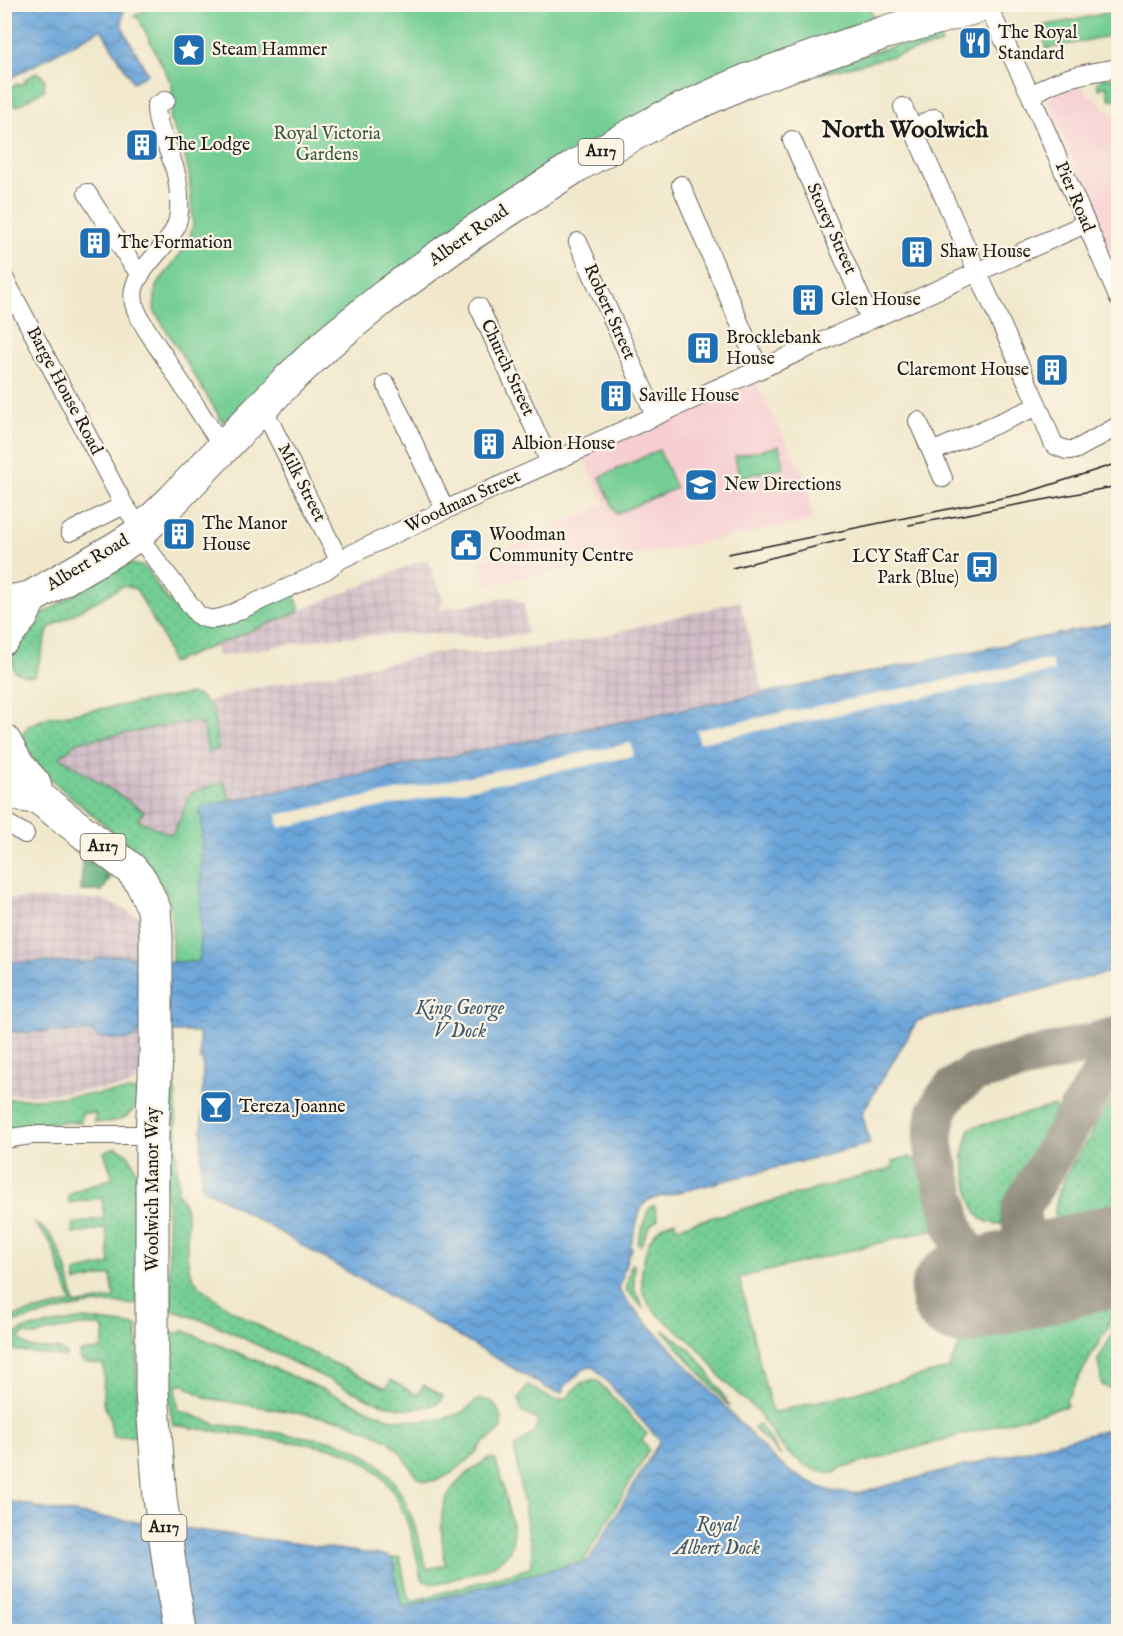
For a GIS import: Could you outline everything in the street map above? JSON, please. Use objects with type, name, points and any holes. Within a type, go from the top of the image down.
[{"type":"highway","name":"Albert Road","points":[[17,603],[117,548],[134,523],[174,499],[260,408],[329,342],[384,297],[469,235],[576,166],[661,119],[748,80],[823,52],[886,32],[987,5]]},
{"type":"highway","name":"A117","points":[[4,638],[22,616],[17,603]]},
{"type":"highway","name":"Woolwich Manor Way","points":[[4,741],[18,766],[34,784],[38,797]]},
{"type":"highway","name":"Woolwich Manor Way","points":[[4,780],[21,795],[38,797],[121,860],[137,875],[154,909],[156,936],[156,1055],[152,1135],[154,1424],[160,1498],[172,1590],[181,1632]]},
{"type":"street","name":"Pier Road","points":[[987,5],[1032,96],[1085,224],[1119,297]]},
{"type":"street","points":[[1032,96],[1066,77],[1119,69]]},
{"type":"street","points":[[166,100],[156,106],[156,119],[172,160],[179,193],[179,215],[176,228],[168,243],[150,260],[141,273],[133,295],[137,312],[223,447]]},
{"type":"street","points":[[903,107],[1054,445],[1071,450],[1080,448],[1119,426]]},
{"type":"street","points":[[912,128],[935,118]]},
{"type":"street","name":"Storey Street","points":[[792,140],[870,318]]},
{"type":"street","points":[[681,185],[759,369]]},
{"type":"street","points":[[87,193],[132,264],[141,273]]},
{"type":"street","name":"Woodman Street","points":[[134,523],[198,615],[206,620],[227,616],[326,570],[339,560],[550,462],[1085,224]]},
{"type":"street","name":"Robert Street","points":[[578,242],[655,415]]},
{"type":"street","name":"Barge House Road","points":[[7,290],[134,523]]},
{"type":"street","name":"Church Street","points":[[479,307],[550,462]]},
{"type":"street","points":[[386,384],[445,510]]},
{"type":"street","points":[[932,452],[1038,406]]},
{"type":"street","name":"Milk Street","points":[[260,408],[269,420],[339,560]]},
{"type":"street","points":[[918,420],[943,478]]},
{"type":"street","points":[[70,532],[134,523]]},
{"type":"street","points":[[4,822],[25,834]]},
{"type":"street","points":[[4,1139],[31,1135],[152,1135]]},
{"type":"shaded area","points":[[1078,84],[1118,120],[1118,270],[1047,98]]},
{"type":"shaded area","name":"New Directions","points":[[753,377],[805,478],[814,520],[488,585],[481,561],[606,504],[582,454]]},
{"type":"shaded area","points":[[423,560],[428,560],[444,602],[437,610],[511,597],[524,604],[527,634],[485,638],[427,633],[325,638],[219,656],[213,647]]},
{"type":"shaded area","points":[[740,601],[763,694],[231,801],[224,783],[183,811],[172,835],[137,820],[144,811],[59,757],[77,742],[195,721],[203,726],[208,753],[213,709],[207,702],[244,690],[445,652],[478,654],[573,643]]},
{"type":"shaded area","points":[[4,899],[102,899],[136,915],[142,915],[141,962],[119,955],[97,958],[94,962],[5,962]]},
{"type":"shaded area","points":[[5,1032],[94,1032],[97,1037],[122,1040],[137,1037],[137,1032],[141,1032],[141,1078],[136,1078],[134,1083],[126,1087],[37,1095],[5,1094]]},
{"type":"green space","name":"Royal Victoria Gardens","points":[[158,4],[868,4],[874,19],[757,60],[252,397],[223,422],[154,310],[156,286],[187,245],[193,225],[189,173],[182,145],[169,119],[175,101],[172,85],[139,19],[134,16]]},
{"type":"green space","points":[[1118,11],[1118,34],[1046,49],[1042,26]]},
{"type":"green space","points":[[937,33],[942,44],[820,74],[818,69]]},
{"type":"green space","points":[[38,72],[45,79],[44,90],[17,106],[11,105],[5,94],[6,90],[26,82],[25,79]]},
{"type":"green space","points":[[1113,77],[1118,80],[1118,99],[1110,100],[1106,86],[1099,89],[1097,83],[1104,78]]},
{"type":"green space","points":[[779,446],[784,468],[739,477],[735,456]]},
{"type":"green space","points":[[659,450],[676,488],[616,514],[600,477]]},
{"type":"green space","points":[[124,564],[139,565],[147,569],[175,608],[189,621],[198,625],[216,627],[294,593],[300,611],[171,663],[163,638],[136,589],[123,586],[49,628],[35,676],[25,676],[14,671],[12,659],[19,642],[44,613]]},
{"type":"green space","points":[[191,694],[199,696],[213,709],[218,749],[208,753],[203,726],[195,721],[77,742],[60,757],[144,811],[138,820],[172,835],[191,793],[224,782],[231,801],[203,806],[202,956],[197,962],[172,962],[170,906],[158,878],[132,848],[73,799],[38,764],[27,748],[23,733],[29,725],[50,717]]},
{"type":"green space","points":[[65,841],[111,877],[102,891],[81,891],[83,857]]},
{"type":"green space","points":[[168,1082],[175,1082],[178,1194],[187,1213],[187,1256],[193,1277],[205,1291],[226,1306],[282,1338],[386,1388],[391,1380],[417,1395],[424,1385],[443,1396],[440,1402],[413,1409],[389,1406],[371,1400],[214,1324],[171,1310],[164,1133]]},
{"type":"green space","points":[[141,1090],[131,1113],[119,1120],[94,1122],[95,1113],[82,1113],[81,1122],[37,1123],[5,1130],[5,1099],[37,1099]]},
{"type":"green space","points":[[1118,1090],[1118,1211],[1056,1226],[1057,1200],[1066,1175]]},
{"type":"green space","points":[[1054,1106],[1056,1111],[1002,1204],[1001,1224],[983,1220],[972,1203],[964,1158],[962,1159],[970,1128]]},
{"type":"green space","points":[[115,1147],[124,1151],[130,1158],[137,1175],[137,1305],[120,1303],[87,1305],[5,1325],[4,1318],[72,1303],[51,1243],[35,1224],[52,1237],[58,1247],[67,1271],[75,1305],[114,1298],[111,1275],[76,1282],[75,1272],[110,1264],[106,1228],[73,1234],[72,1224],[104,1218],[102,1198],[69,1203],[68,1196],[75,1191],[113,1178],[104,1152]]},
{"type":"green space","points":[[909,1157],[918,1161],[935,1229],[739,1278],[772,1413],[948,1369],[964,1337],[1111,1300],[1112,1312],[1108,1327],[1066,1400],[1067,1406],[839,1469],[834,1473],[818,1471],[787,1452],[753,1407],[731,1388],[700,1350],[651,1307],[642,1284],[642,1268],[647,1248],[657,1230],[675,1221],[677,1227],[893,1168],[892,1161]]},
{"type":"green space","points":[[654,1205],[658,1219],[649,1227],[641,1245],[637,1243],[648,1210]]},
{"type":"green space","points":[[631,1264],[634,1265],[634,1288],[644,1309],[626,1290]]},
{"type":"green space","points":[[85,1319],[137,1326],[137,1436],[113,1437],[109,1415],[103,1403],[104,1365],[83,1362],[79,1357],[80,1352],[99,1350],[102,1347],[105,1332],[101,1326],[81,1326],[35,1336],[26,1333],[19,1337],[30,1347],[63,1351],[67,1355],[65,1357],[5,1349],[4,1339],[25,1329]]},
{"type":"green space","points":[[1118,1323],[1117,1391],[1102,1385],[1098,1360]]},
{"type":"green space","points":[[182,1330],[388,1418],[415,1421],[443,1419],[463,1412],[479,1399],[491,1401],[500,1415],[499,1432],[483,1443],[473,1456],[450,1474],[436,1481],[425,1481],[418,1478],[399,1451],[388,1440],[346,1421],[206,1398],[182,1384],[177,1385],[176,1393],[179,1410],[216,1424],[334,1441],[356,1449],[374,1460],[388,1474],[408,1508],[427,1569],[445,1565],[442,1515],[450,1492],[472,1470],[489,1458],[495,1459],[513,1528],[510,1550],[505,1557],[481,1571],[448,1581],[429,1583],[421,1576],[411,1534],[396,1497],[372,1467],[354,1456],[333,1448],[173,1425],[169,1402],[169,1343],[171,1332],[180,1334]]},
{"type":"green space","points":[[663,1330],[697,1358],[730,1408]]},
{"type":"green space","points":[[597,1380],[647,1434],[642,1440],[649,1450],[583,1562],[402,1607],[393,1570],[396,1569],[391,1558],[400,1557],[407,1593],[412,1601],[530,1568],[532,1553],[515,1447],[533,1434],[538,1423],[537,1419],[522,1413],[519,1399],[528,1385],[556,1400],[567,1398],[581,1383]]},
{"type":"green space","points":[[759,1424],[781,1456],[753,1428]]},
{"type":"water","points":[[5,4],[136,5],[123,11],[122,27],[148,74],[133,82],[101,29],[5,81]]},
{"type":"water","name":"King George V Dock","points":[[1118,622],[1118,970],[917,1021],[862,1113],[870,1144],[648,1200],[641,1208],[619,1290],[771,1456],[789,1471],[822,1488],[858,1493],[1118,1427],[1118,1631],[5,1631],[5,1501],[36,1508],[388,1556],[393,1559],[396,1570],[393,1571],[403,1607],[589,1560],[660,1441],[594,1367],[585,1368],[562,1389],[564,1391],[562,1393],[554,1392],[203,1189],[201,1184],[203,1060],[200,1060],[199,1034],[196,1032],[138,1032],[137,1037],[122,1040],[97,1037],[93,1032],[5,1032],[5,962],[94,962],[97,958],[119,955],[137,958],[137,962],[197,962],[200,960],[202,815],[199,815],[199,812],[203,806]]},
{"type":"pier","points":[[1051,659],[1054,671],[699,743],[697,730]]},
{"type":"pier","points":[[631,743],[634,756],[279,828],[277,815]]},
{"type":"taxiway","points":[[1037,1275],[1010,1275],[998,1272],[976,1260],[961,1243],[955,1231],[935,1153],[933,1138],[937,1112],[952,1089],[974,1073],[1118,1036]]},
{"type":"taxiway","points":[[1074,1265],[1050,1260],[1032,1248],[1023,1230],[1021,1218],[1023,1205],[1118,1049]]},
{"type":"runway","points":[[961,1294],[1118,1254]]},
{"type":"tram line","points":[[728,554],[1022,494],[1118,463]]},
{"type":"tram line","points":[[909,525],[1118,486]]},
{"type":"tram line","points":[[732,568],[845,539]]},
{"type":"place","name":"The Royal Standard","points":[[975,43]]},
{"type":"place","name":"Steam Hammer","points":[[189,50]]},
{"type":"place","name":"The Lodge","points":[[142,145]]},
{"type":"place","name":"The Formation","points":[[95,243]]},
{"type":"place","name":"Shaw House","points":[[917,252]]},
{"type":"place","name":"Glen House","points":[[808,300]]},
{"type":"place","name":"Brocklebank House","points":[[703,348]]},
{"type":"place","name":"Claremont House","points":[[1052,370]]},
{"type":"place","name":"Saville House","points":[[616,396]]},
{"type":"place","name":"Albion House","points":[[489,444]]},
{"type":"place","name":"New Directions","points":[[701,485]]},
{"type":"place","name":"The Manor House","points":[[179,534]]},
{"type":"place","name":"Woodman Community Centre","points":[[466,545]]},
{"type":"place","name":"LCY Staff Car Park (Blue)","points":[[982,567]]},
{"type":"place","name":"Tereza Joanne","points":[[216,1107]]},
{"type":"district","name":"North Woolwich","points":[[905,130]]},
{"type":"water label","name":"Royal Albert Dock","points":[[717,1536]]}]
